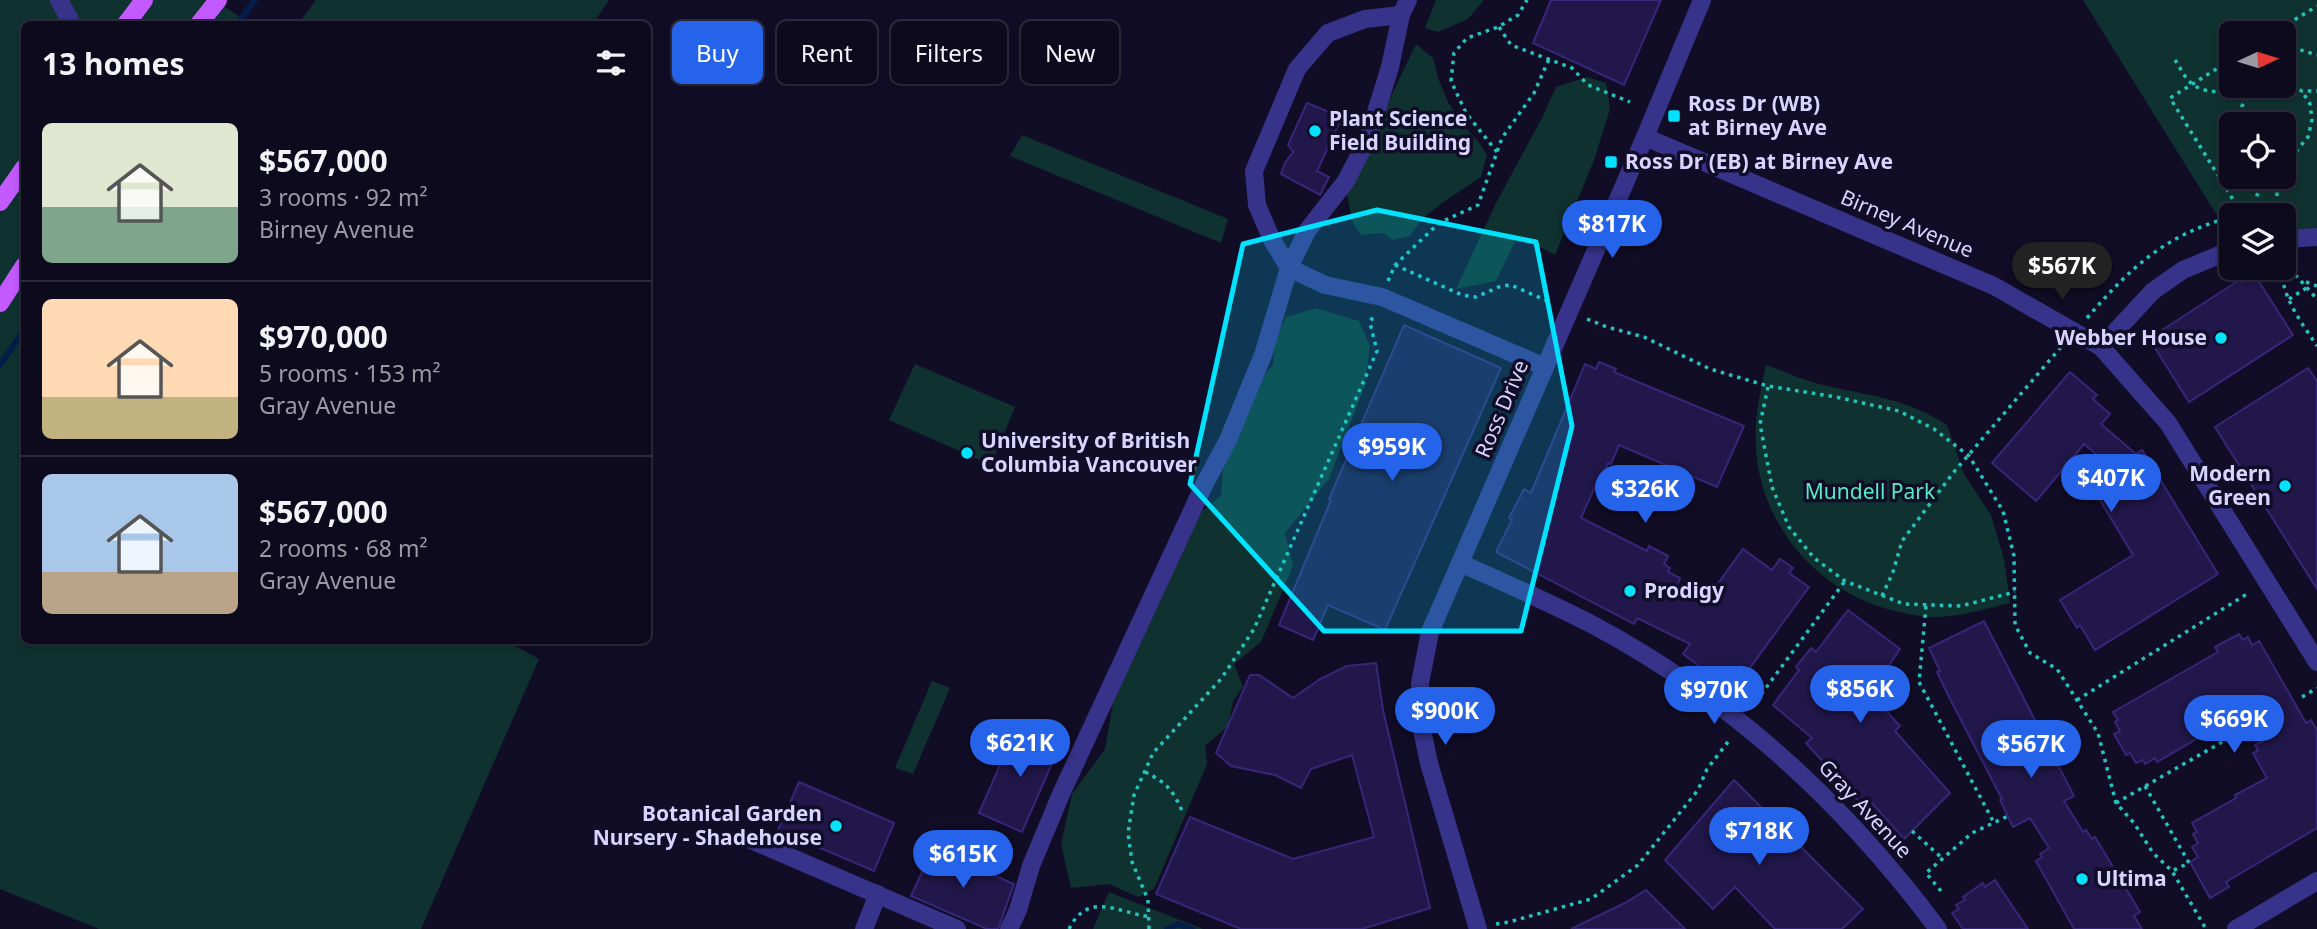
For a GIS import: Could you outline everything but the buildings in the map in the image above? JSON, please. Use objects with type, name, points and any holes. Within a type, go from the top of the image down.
[{"type":"main road","points":[[128,21],[144,0]]},
{"type":"main road","points":[[202,21],[218,0]]},
{"type":"main road","points":[[0,202],[21,172]]},
{"type":"main road","points":[[0,303],[21,271]]},
{"type":"street","points":[[59,0],[70,21]]},
{"type":"street","name":"Ross Drive","points":[[1478,927],[1429,763],[1421,726],[1420,683],[1430,632],[1702,0]]},
{"type":"street","points":[[1405,7],[1328,33],[1297,69],[1254,171],[1257,205],[1272,240],[1289,268],[1325,285],[1382,297],[1545,367]]},
{"type":"street","points":[[1009,929],[1018,910],[1031,866],[1061,794],[1203,485],[1228,440],[1264,355],[1289,268],[1307,231],[1346,181],[1368,138],[1405,7]]},
{"type":"street","name":"Birney Avenue","points":[[1645,137],[1994,286],[2101,347],[2168,424],[2317,662]]},
{"type":"street","points":[[2296,238],[2317,237]]},
{"type":"street","points":[[2101,347],[2153,291],[2183,270],[2219,255]]},
{"type":"street","name":"Gray Avenue","points":[[1460,563],[1595,626],[1657,663],[1740,722],[1793,767],[1844,816],[1885,861],[1938,929]]},
{"type":"street","points":[[751,840],[957,929]]},
{"type":"street","points":[[2236,929],[2317,881]]},
{"type":"street","points":[[864,929],[878,894]]},
{"type":"path","points":[[1497,152],[1466,113],[1451,81],[1454,53],[1467,38],[1498,27],[1518,15],[1527,0]]},
{"type":"path","points":[[2293,21],[2317,6]]},
{"type":"path","points":[[1498,27],[1511,45],[1572,68],[1588,85],[1630,102]]},
{"type":"path","points":[[2296,49],[2317,55]]},
{"type":"path","points":[[1149,929],[1148,900],[1132,862],[1128,833],[1134,795],[1153,754],[1221,679],[1254,629],[1377,351],[1370,323],[1395,265],[1439,223],[1478,205],[1502,138],[1534,93],[1549,60]]},
{"type":"path","points":[[2175,60],[2192,84],[2207,91],[2219,91]]},
{"type":"path","points":[[2219,67],[2170,98],[2235,203]]},
{"type":"path","points":[[2296,88],[2302,91],[2317,90]]},
{"type":"path","points":[[2277,203],[2277,188],[2296,165],[2297,150],[2308,137],[2315,120],[2302,91]]},
{"type":"path","points":[[1882,596],[1893,572],[1902,541],[1969,456],[2115,285],[2147,256],[2204,224],[2219,220]]},
{"type":"path","points":[[1395,265],[1462,295],[1476,296],[1511,285],[1607,327],[1644,337],[1710,369],[1768,386],[1899,411],[1934,429],[1969,456],[2003,511],[2014,556],[2015,625],[2031,653],[2057,669],[2098,733],[2116,803],[2134,823],[2153,853],[2172,871],[2206,929]]},
{"type":"path","points":[[2296,275],[2317,299]]},
{"type":"path","points":[[2285,280],[2289,299],[2297,317],[2315,339],[2317,346]]},
{"type":"path","points":[[2302,281],[2317,286]]},
{"type":"path","points":[[2289,299],[2308,287]]},
{"type":"path","points":[[1768,386],[1760,424],[1772,487],[1789,527],[1814,558],[1845,581],[1904,604],[1961,606],[2015,592]]},
{"type":"path","points":[[1478,927],[1508,922],[1591,899],[1638,865],[1698,790],[1707,769],[1724,750],[1740,722],[1845,581]]},
{"type":"path","points":[[2077,700],[2266,582]]},
{"type":"path","points":[[1926,606],[1919,682],[1993,821]]},
{"type":"path","points":[[2302,697],[2317,688]]},
{"type":"path","points":[[2116,803],[2262,719],[2266,726]]},
{"type":"path","points":[[1145,772],[1174,792],[1182,811]]},
{"type":"path","points":[[2144,786],[2189,863],[2172,871]]},
{"type":"path","points":[[1941,891],[1926,873],[1972,833],[2008,816]]},
{"type":"path","points":[[1912,831],[1942,858]]},
{"type":"path","points":[[1069,929],[1079,913],[1094,906],[1150,916]]},
{"type":"highlighted area","points":[[1377,210],[1536,242],[1572,426],[1521,631],[1324,631],[1190,484],[1243,244]]},
{"type":"green space","points":[[0,0],[215,0],[246,21],[21,21],[21,644],[512,644],[539,659],[421,929],[99,929],[0,889]]},
{"type":"green space","points":[[316,0],[609,0],[595,21],[300,21]]},
{"type":"green space","points":[[1436,0],[1484,0],[1468,19],[1438,32],[1425,28]]},
{"type":"green space","points":[[2083,0],[2317,0],[2317,228],[2296,229],[2296,203],[2219,203],[2219,219]]},
{"type":"green space","points":[[1416,44],[1433,58],[1448,102],[1487,155],[1481,177],[1422,219],[1410,236],[1393,240],[1383,233],[1361,235],[1353,223],[1346,191]]},
{"type":"green space","points":[[1587,77],[1606,83],[1610,109],[1594,160],[1555,255],[1518,235],[1496,281],[1456,289],[1496,203],[1556,87]]},
{"type":"green space","points":[[1022,135],[1228,219],[1221,243],[1010,156]]},
{"type":"green space","points":[[1316,308],[1359,321],[1370,346],[1365,385],[1329,479],[1285,533],[1293,566],[1261,642],[1234,664],[1243,687],[1233,701],[1228,726],[1205,746],[1207,764],[1154,889],[1138,897],[1109,884],[1071,888],[1061,844],[1072,794],[1105,749],[1114,698],[1175,563],[1202,511],[1221,496],[1224,457],[1251,390],[1273,365],[1274,340],[1286,317]]},
{"type":"green space","points":[[915,364],[1015,407],[991,465],[889,420]]},
{"type":"green space","name":"Mundell Park","points":[[1766,365],[1816,383],[1902,403],[1947,425],[1964,474],[1991,515],[2004,559],[2010,603],[1956,615],[1921,616],[1868,602],[1819,573],[1799,553],[1782,530],[1769,505],[1760,478],[1756,428]]},
{"type":"green space","points":[[932,681],[950,688],[913,774],[895,768]]},
{"type":"green space","points":[[1109,892],[1203,929],[1093,929]]},
{"type":"waterway","points":[[239,21],[255,0]]},
{"type":"waterway","points":[[0,365],[21,334]]},
{"type":"waterway","points":[[1167,929],[1178,924],[1192,929]]},
{"type":"place","name":"Ross Dr (WB) at Birney Ave","points":[[1674,116]]},
{"type":"place","name":"Plant Science Field Building","points":[[1315,131]]},
{"type":"place","name":"Ross Dr (EB) at Birney Ave","points":[[1611,162]]},
{"type":"place","name":"Webber House","points":[[2221,338]]},
{"type":"place","name":"University of British Columbia Vancouver","points":[[967,453]]},
{"type":"place","name":"Modern Green","points":[[2285,486]]},
{"type":"place","name":"Prodigy","points":[[1630,591]]},
{"type":"place","name":"Botanical Garden Nursery - Shadehouse","points":[[836,826]]},
{"type":"place","name":"Ultima","points":[[2082,879]]}]
